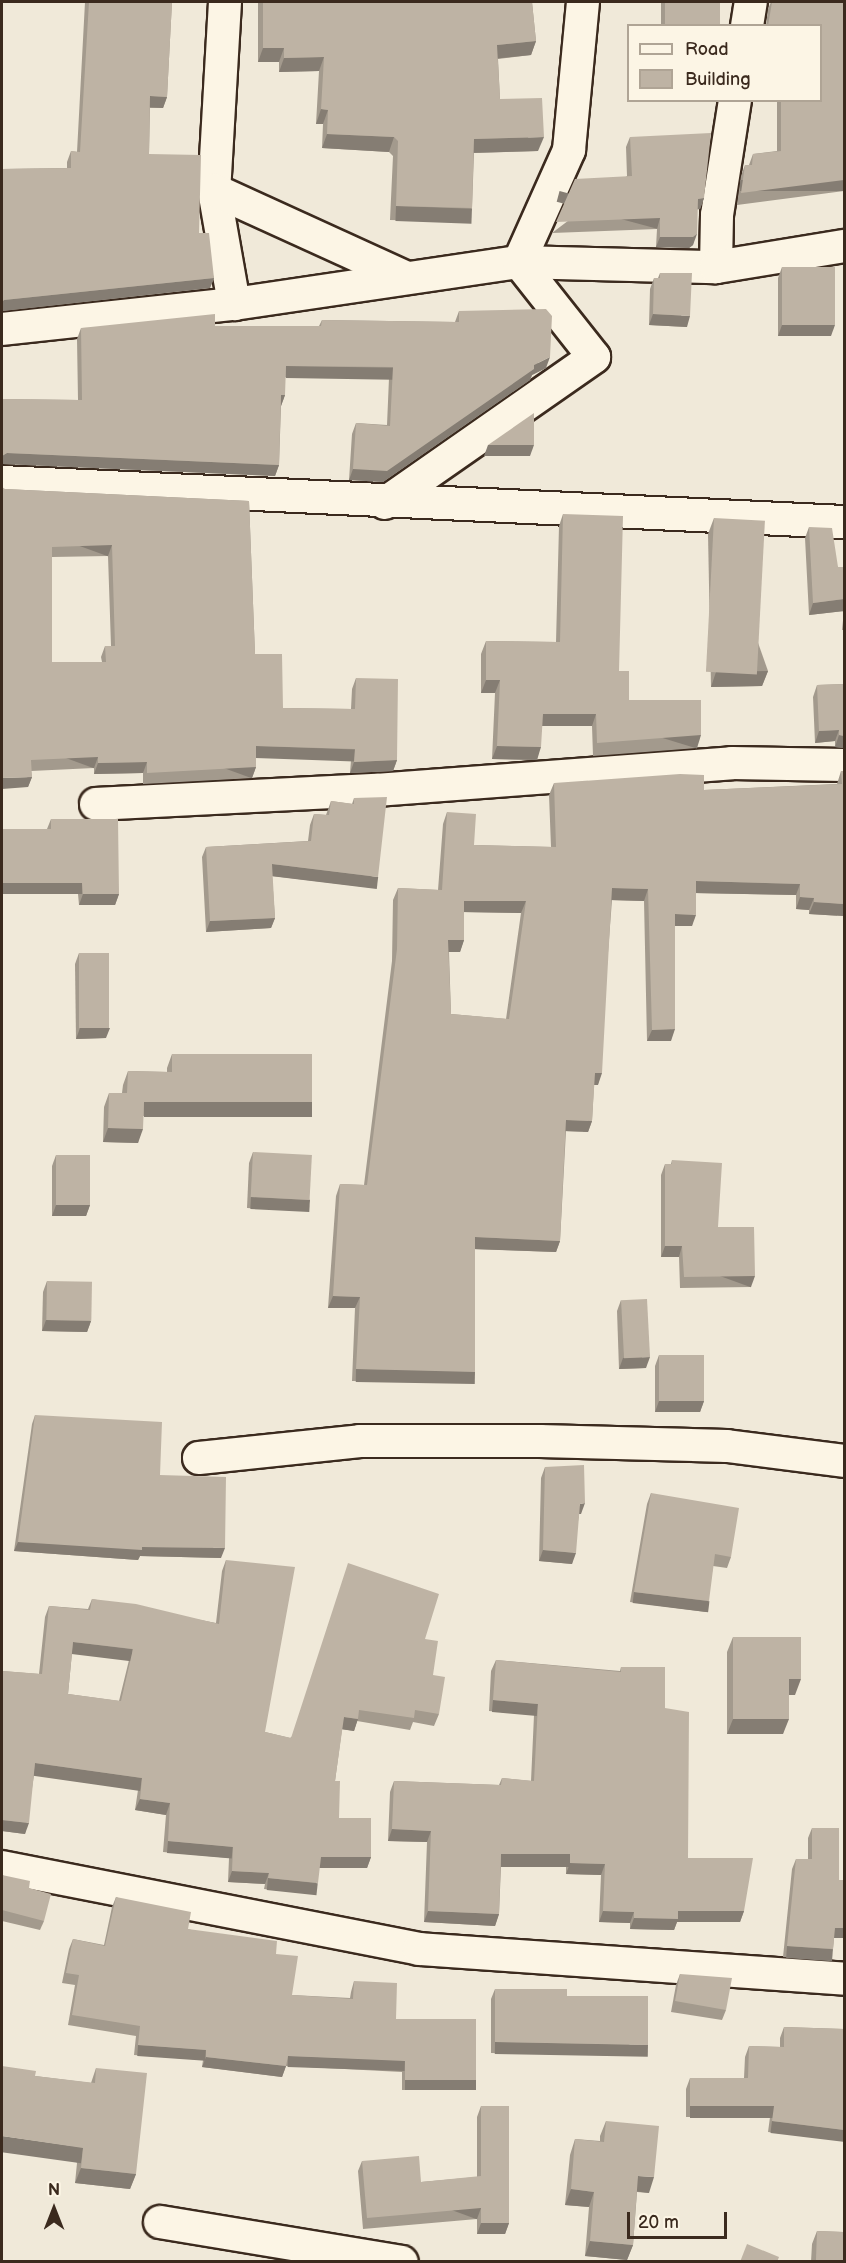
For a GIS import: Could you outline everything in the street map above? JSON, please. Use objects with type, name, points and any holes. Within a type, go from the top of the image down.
[{"type":"street","points":[[225,2],[214,190],[234,304]]},
{"type":"street","points":[[519,262],[569,150],[583,2]]},
{"type":"street","points":[[747,24],[751,2]]},
{"type":"street","points":[[716,267],[717,214],[735,102]]},
{"type":"street","points":[[214,190],[405,277]]},
{"type":"street","points":[[2,329],[234,304],[519,262],[716,267],[844,246]]},
{"type":"street","points":[[385,503],[594,357],[519,262]]},
{"type":"street","points":[[2,483],[385,503],[844,522]]},
{"type":"street","points":[[96,804],[376,790],[732,763],[844,765]]},
{"type":"street","points":[[199,1458],[360,1442],[540,1441],[727,1446],[844,1461]]},
{"type":"street","points":[[2,1867],[419,1949],[844,1979]]},
{"type":"street","points":[[160,2222],[402,2262]]},
{"type":"building","points":[[89,2],[172,2],[167,97],[150,96],[149,154],[201,155],[199,233],[209,233],[214,278],[2,302],[2,169],[71,168],[71,151],[80,152]]},
{"type":"building","points":[[263,2],[532,2],[536,41],[497,45],[500,99],[542,98],[544,137],[474,139],[472,208],[396,206],[398,141],[394,137],[327,134],[328,110],[321,109],[324,57],[284,58],[284,48],[263,48]]},
{"type":"building","points":[[665,2],[720,2],[720,24],[665,24]]},
{"type":"building","points":[[772,2],[844,2],[844,180],[741,193],[745,165],[752,165],[753,154],[781,151],[781,102],[822,102],[822,24],[768,24]]},
{"type":"building","points":[[711,133],[704,198],[698,199],[697,234],[693,237],[660,237],[660,218],[556,222],[575,179],[632,176],[630,137]]},
{"type":"building","points":[[782,267],[835,267],[835,325],[782,325]]},
{"type":"building","points":[[660,273],[692,273],[690,316],[653,314],[654,278],[660,278]]},
{"type":"building","points":[[546,309],[552,316],[550,357],[534,365],[534,369],[387,471],[353,469],[356,423],[390,426],[393,367],[286,366],[285,395],[281,395],[279,465],[7,453],[2,456],[2,399],[82,400],[81,328],[215,314],[215,326],[321,326],[322,320],[459,322],[459,311]]},
{"type":"building","points":[[534,413],[534,445],[488,445]]},
{"type":"building","points":[[2,487],[5,489],[249,501],[255,654],[282,654],[283,708],[355,709],[356,678],[398,679],[397,760],[354,762],[355,749],[256,746],[256,767],[147,773],[147,762],[98,763],[98,757],[31,760],[32,777],[2,778]],"holes":[[[112,545],[115,646],[105,646],[106,662],[52,662],[52,547]]]},
{"type":"building","points":[[563,514],[623,516],[619,671],[629,671],[629,700],[701,700],[701,735],[597,743],[596,714],[543,714],[541,747],[497,746],[500,680],[486,680],[486,641],[560,642]]},
{"type":"building","points":[[714,518],[765,521],[757,674],[706,672]]},
{"type":"building","points":[[809,527],[832,528],[838,567],[844,567],[844,599],[813,603]]},
{"type":"building","points":[[844,684],[844,736],[839,735],[839,730],[819,731],[817,685]]},
{"type":"building","points":[[841,771],[844,771],[844,904],[814,902],[814,898],[800,897],[800,884],[696,881],[696,915],[675,914],[675,1029],[652,1030],[648,889],[612,888],[602,1073],[595,1073],[592,1121],[566,1120],[560,1241],[475,1237],[475,1372],[356,1369],[360,1297],[333,1296],[340,1184],[367,1185],[397,949],[398,888],[442,890],[447,812],[476,814],[474,845],[556,847],[554,783],[680,774],[704,775],[704,790],[842,784]],"holes":[[[464,901],[526,901],[509,1019],[451,1014],[448,940],[464,940]]]},
{"type":"building","points":[[387,797],[378,877],[272,864],[275,918],[210,921],[206,847],[311,841],[314,814],[329,815],[331,801],[354,804],[354,798]]},
{"type":"building","points":[[51,819],[118,819],[119,894],[83,894],[82,883],[2,883],[2,829],[51,829]]},
{"type":"building","points":[[79,953],[109,953],[109,1028],[79,1028]]},
{"type":"building","points":[[172,1054],[312,1054],[312,1102],[144,1102],[143,1129],[108,1128],[109,1093],[127,1093],[128,1071],[172,1072]]},
{"type":"building","points":[[253,1152],[312,1155],[310,1200],[251,1197]]},
{"type":"building","points":[[56,1155],[90,1155],[90,1205],[56,1205]]},
{"type":"building","points":[[672,1160],[722,1163],[718,1227],[754,1227],[755,1276],[684,1277],[682,1246],[665,1246],[665,1164],[672,1164]]},
{"type":"building","points":[[47,1281],[92,1282],[91,1321],[46,1320]]},
{"type":"building","points":[[647,1299],[650,1357],[624,1358],[621,1300]]},
{"type":"building","points":[[659,1355],[704,1355],[704,1401],[659,1401]]},
{"type":"building","points":[[35,1415],[162,1422],[160,1475],[226,1477],[225,1548],[142,1547],[142,1550],[18,1542]]},
{"type":"building","points":[[584,1465],[585,1503],[580,1504],[576,1553],[543,1550],[545,1467]]},
{"type":"building","points":[[651,1493],[739,1508],[731,1557],[715,1554],[709,1601],[634,1592]]},
{"type":"building","points":[[226,1560],[295,1567],[265,1732],[291,1738],[348,1563],[439,1594],[425,1639],[438,1641],[433,1675],[445,1677],[439,1714],[415,1710],[414,1718],[359,1710],[358,1719],[344,1717],[335,1781],[340,1781],[339,1818],[371,1818],[371,1857],[321,1857],[318,1883],[268,1878],[269,1873],[232,1871],[233,1847],[168,1841],[170,1803],[140,1799],[142,1778],[35,1763],[29,1823],[2,1820],[2,1671],[42,1674],[49,1606],[90,1610],[92,1599],[136,1604],[219,1624]],"holes":[[[73,1642],[133,1649],[121,1701],[68,1694]]]},
{"type":"building","points":[[733,1637],[801,1637],[801,1679],[789,1679],[789,1719],[733,1719]]},
{"type":"building","points":[[496,1660],[621,1672],[621,1667],[665,1667],[665,1708],[689,1712],[688,1858],[753,1858],[744,1911],[678,1911],[678,1919],[634,1918],[634,1912],[603,1911],[605,1864],[570,1863],[570,1854],[501,1854],[499,1914],[428,1911],[431,1831],[392,1829],[394,1781],[501,1785],[502,1778],[534,1781],[538,1704],[493,1700]]},
{"type":"building","points":[[812,1828],[839,1828],[839,1880],[844,1880],[844,1928],[835,1928],[833,1949],[787,1946],[796,1859],[812,1859]]},
{"type":"building","points":[[2,1875],[30,1881],[29,1888],[51,1894],[44,1921],[2,1910]]},
{"type":"building","points":[[116,1897],[191,1912],[188,1929],[277,1941],[276,1954],[298,1956],[292,1995],[353,1999],[354,1981],[397,1983],[396,2019],[476,2019],[476,2080],[405,2080],[405,2061],[288,2056],[286,2066],[206,2057],[206,2050],[138,2045],[140,2026],[72,2015],[79,1975],[66,1973],[73,1939],[105,1946]]},
{"type":"building","points":[[680,1974],[732,1978],[726,2010],[675,2001]]},
{"type":"building","points":[[495,1989],[567,1989],[567,1996],[648,1996],[648,2045],[495,2042]]},
{"type":"building","points":[[784,2027],[844,2029],[844,2130],[772,2121],[774,2106],[690,2106],[690,2078],[748,2078],[749,2046],[784,2047]]},
{"type":"building","points":[[2,2066],[36,2071],[35,2076],[95,2083],[96,2068],[147,2073],[136,2174],[81,2168],[83,2148],[2,2136]]},
{"type":"building","points":[[481,2106],[509,2106],[509,2223],[481,2223],[481,2208],[367,2218],[362,2161],[419,2156],[421,2182],[481,2176]]},
{"type":"building","points":[[606,2121],[659,2126],[654,2177],[638,2176],[633,2245],[590,2241],[594,2192],[571,2189],[575,2139],[604,2142]]},
{"type":"building","points":[[817,2231],[844,2232],[843,2262],[816,2262]]},
{"type":"building","points":[[747,2244],[779,2257],[777,2262],[740,2262]]}]
